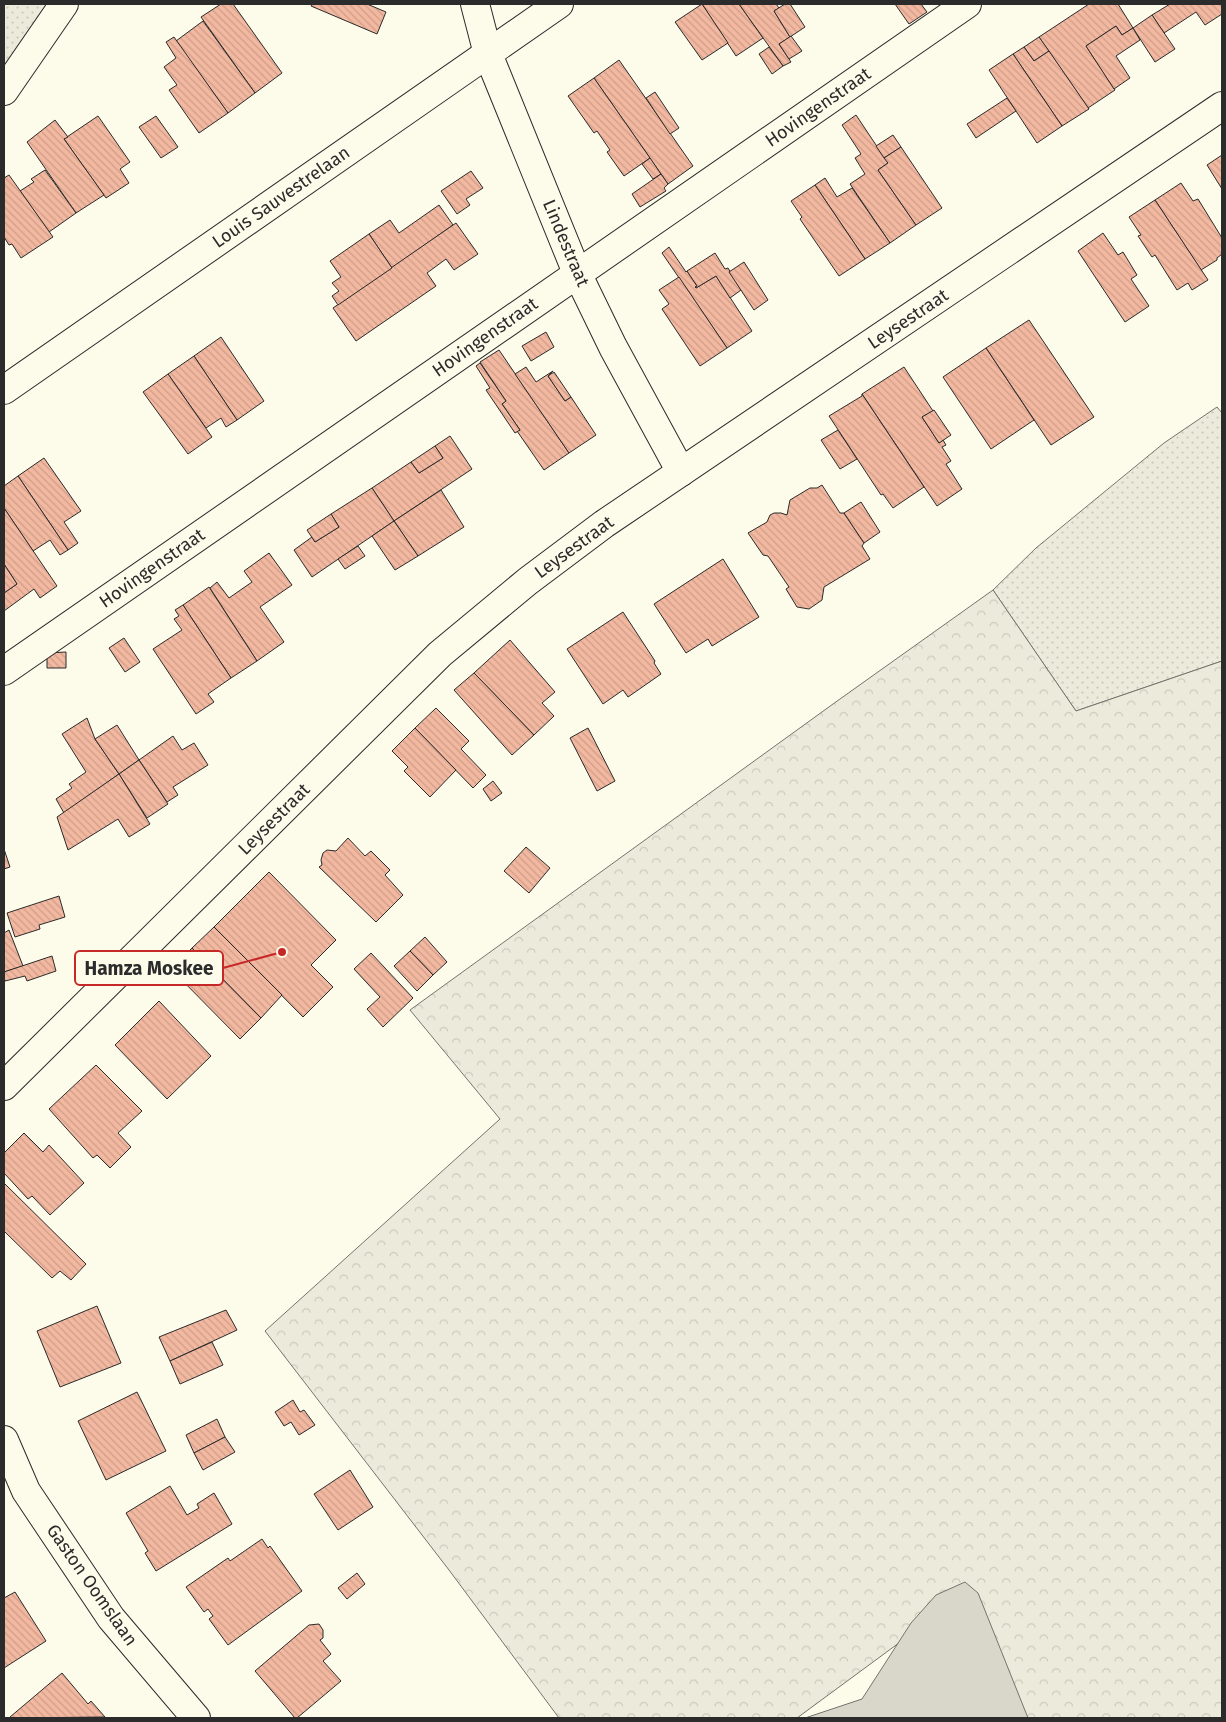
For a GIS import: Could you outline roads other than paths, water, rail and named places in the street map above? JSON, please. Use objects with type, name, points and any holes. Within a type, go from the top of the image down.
[{"type":"street","points":[[4,91],[64,4]]},
{"type":"street","name":"Lindestraat","points":[[475,4],[488,54],[578,273],[613,347],[681,472]]},
{"type":"street","name":"Louis Sauvestrelaan","points":[[4,390],[558,4]]},
{"type":"street","name":"Hovingenstraat","points":[[4,671],[967,4]]},
{"type":"street","name":"Leysestraat","points":[[4,1086],[440,654],[544,569],[604,524],[1222,106]]},
{"type":"street","name":"Gaston Oomslaan","points":[[4,1440],[26,1491],[111,1618],[196,1718]]},
{"type":"place","name":"Hamza Moskee","points":[[282,952]]}]
